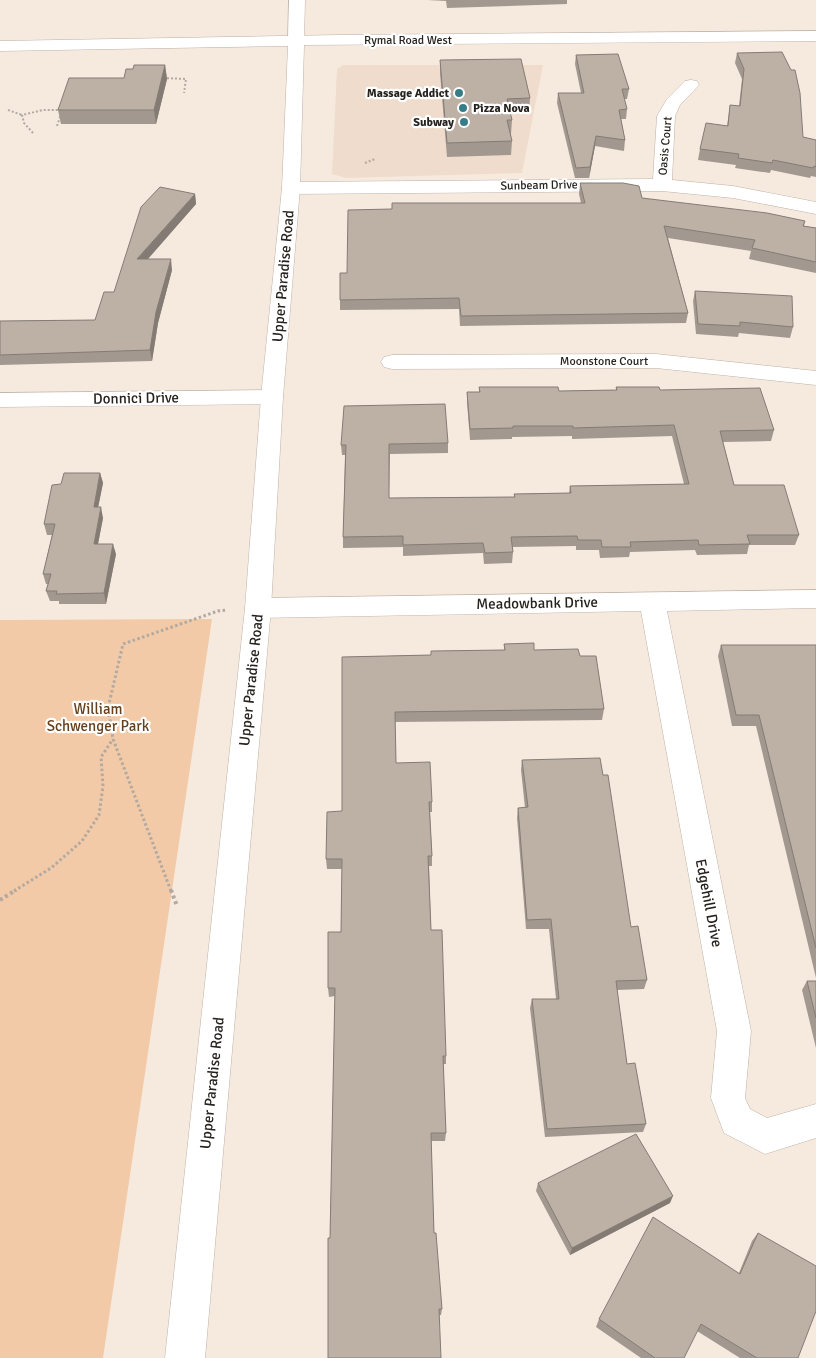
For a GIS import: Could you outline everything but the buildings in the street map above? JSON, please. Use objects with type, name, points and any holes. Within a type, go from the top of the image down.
[{"type":"main road","name":"Upper Paradise Road","points":[[185,1358],[258,608],[272,397],[291,188],[298,0]]},
{"type":"main road","name":"Rymal Road West","points":[[0,46],[816,36]]},
{"type":"main road","name":"Oasis Court","points":[[662,185],[666,116],[673,103],[690,85]]},
{"type":"main road","name":"Sunbeam Drive","points":[[291,188],[662,185],[733,192],[816,208]]},
{"type":"main road","name":"Moonstone Court","points":[[392,362],[656,361],[816,378]]},
{"type":"main road","name":"Donnici Drive","points":[[0,400],[272,397]]},
{"type":"main road","name":"Meadowbank Drive","points":[[258,608],[816,599]]},
{"type":"main road","name":"Edgehill Drive","points":[[652,601],[734,1032],[728,1098],[737,1121],[765,1136],[816,1121]]},
{"type":"path","points":[[159,78],[186,79],[184,93]]},
{"type":"path","points":[[8,110],[22,115],[43,110],[62,110],[57,126]]},
{"type":"path","points":[[22,115],[24,123],[33,133]]},
{"type":"path","points":[[177,906],[114,739],[108,708],[123,644],[194,621],[218,611],[258,608]]},
{"type":"path","points":[[0,900],[51,868],[82,841],[99,815],[103,786],[101,756],[114,739]]},
{"type":"shaded area","points":[[343,65],[543,65],[522,173],[346,178],[332,174],[337,69]]},
{"type":"green space","name":"William Schwenger Park","points":[[212,619],[103,1358],[0,1358],[0,620]]},
{"type":"place","name":"Massage Addict","points":[[459,93]]},
{"type":"place","name":"Pizza Nova","points":[[463,108]]},
{"type":"place","name":"Subway","points":[[464,122]]}]
